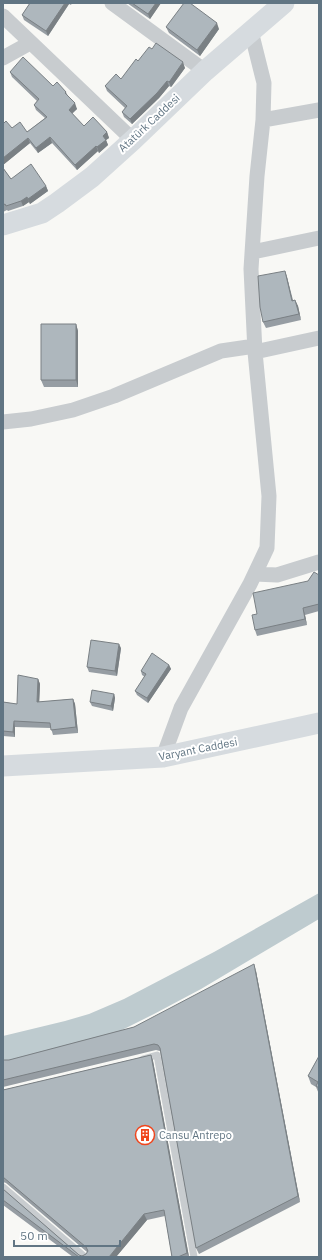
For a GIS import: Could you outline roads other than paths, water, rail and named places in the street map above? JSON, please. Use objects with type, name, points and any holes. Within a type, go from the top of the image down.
[{"type":"street","points":[[112,3],[204,71]]},
{"type":"street","name":"Atatürk Caddesi","points":[[3,225],[42,212],[57,203],[92,177],[133,140],[204,71],[284,3]]},
{"type":"street","points":[[3,16],[133,140]]},
{"type":"street","points":[[163,757],[181,708],[250,584],[266,548],[269,496],[255,349],[251,269],[257,176],[263,120],[264,83],[251,31]]},
{"type":"street","points":[[3,58],[30,43]]},
{"type":"street","points":[[263,120],[319,110]]},
{"type":"street","points":[[253,252],[319,238]]},
{"type":"street","points":[[3,422],[31,419],[73,410],[114,396],[221,351],[255,349],[319,338]]},
{"type":"street","points":[[255,574],[277,575],[319,562]]},
{"type":"street","name":"Varyant Caddesi","points":[[3,766],[163,757],[319,723]]},
{"type":"lane","points":[[134,1061],[157,1055],[194,1257]]},
{"type":"lane","points":[[3,1187],[85,1257]]},
{"type":"place","name":"Cansu Antrepo","points":[[145,1135]]}]
